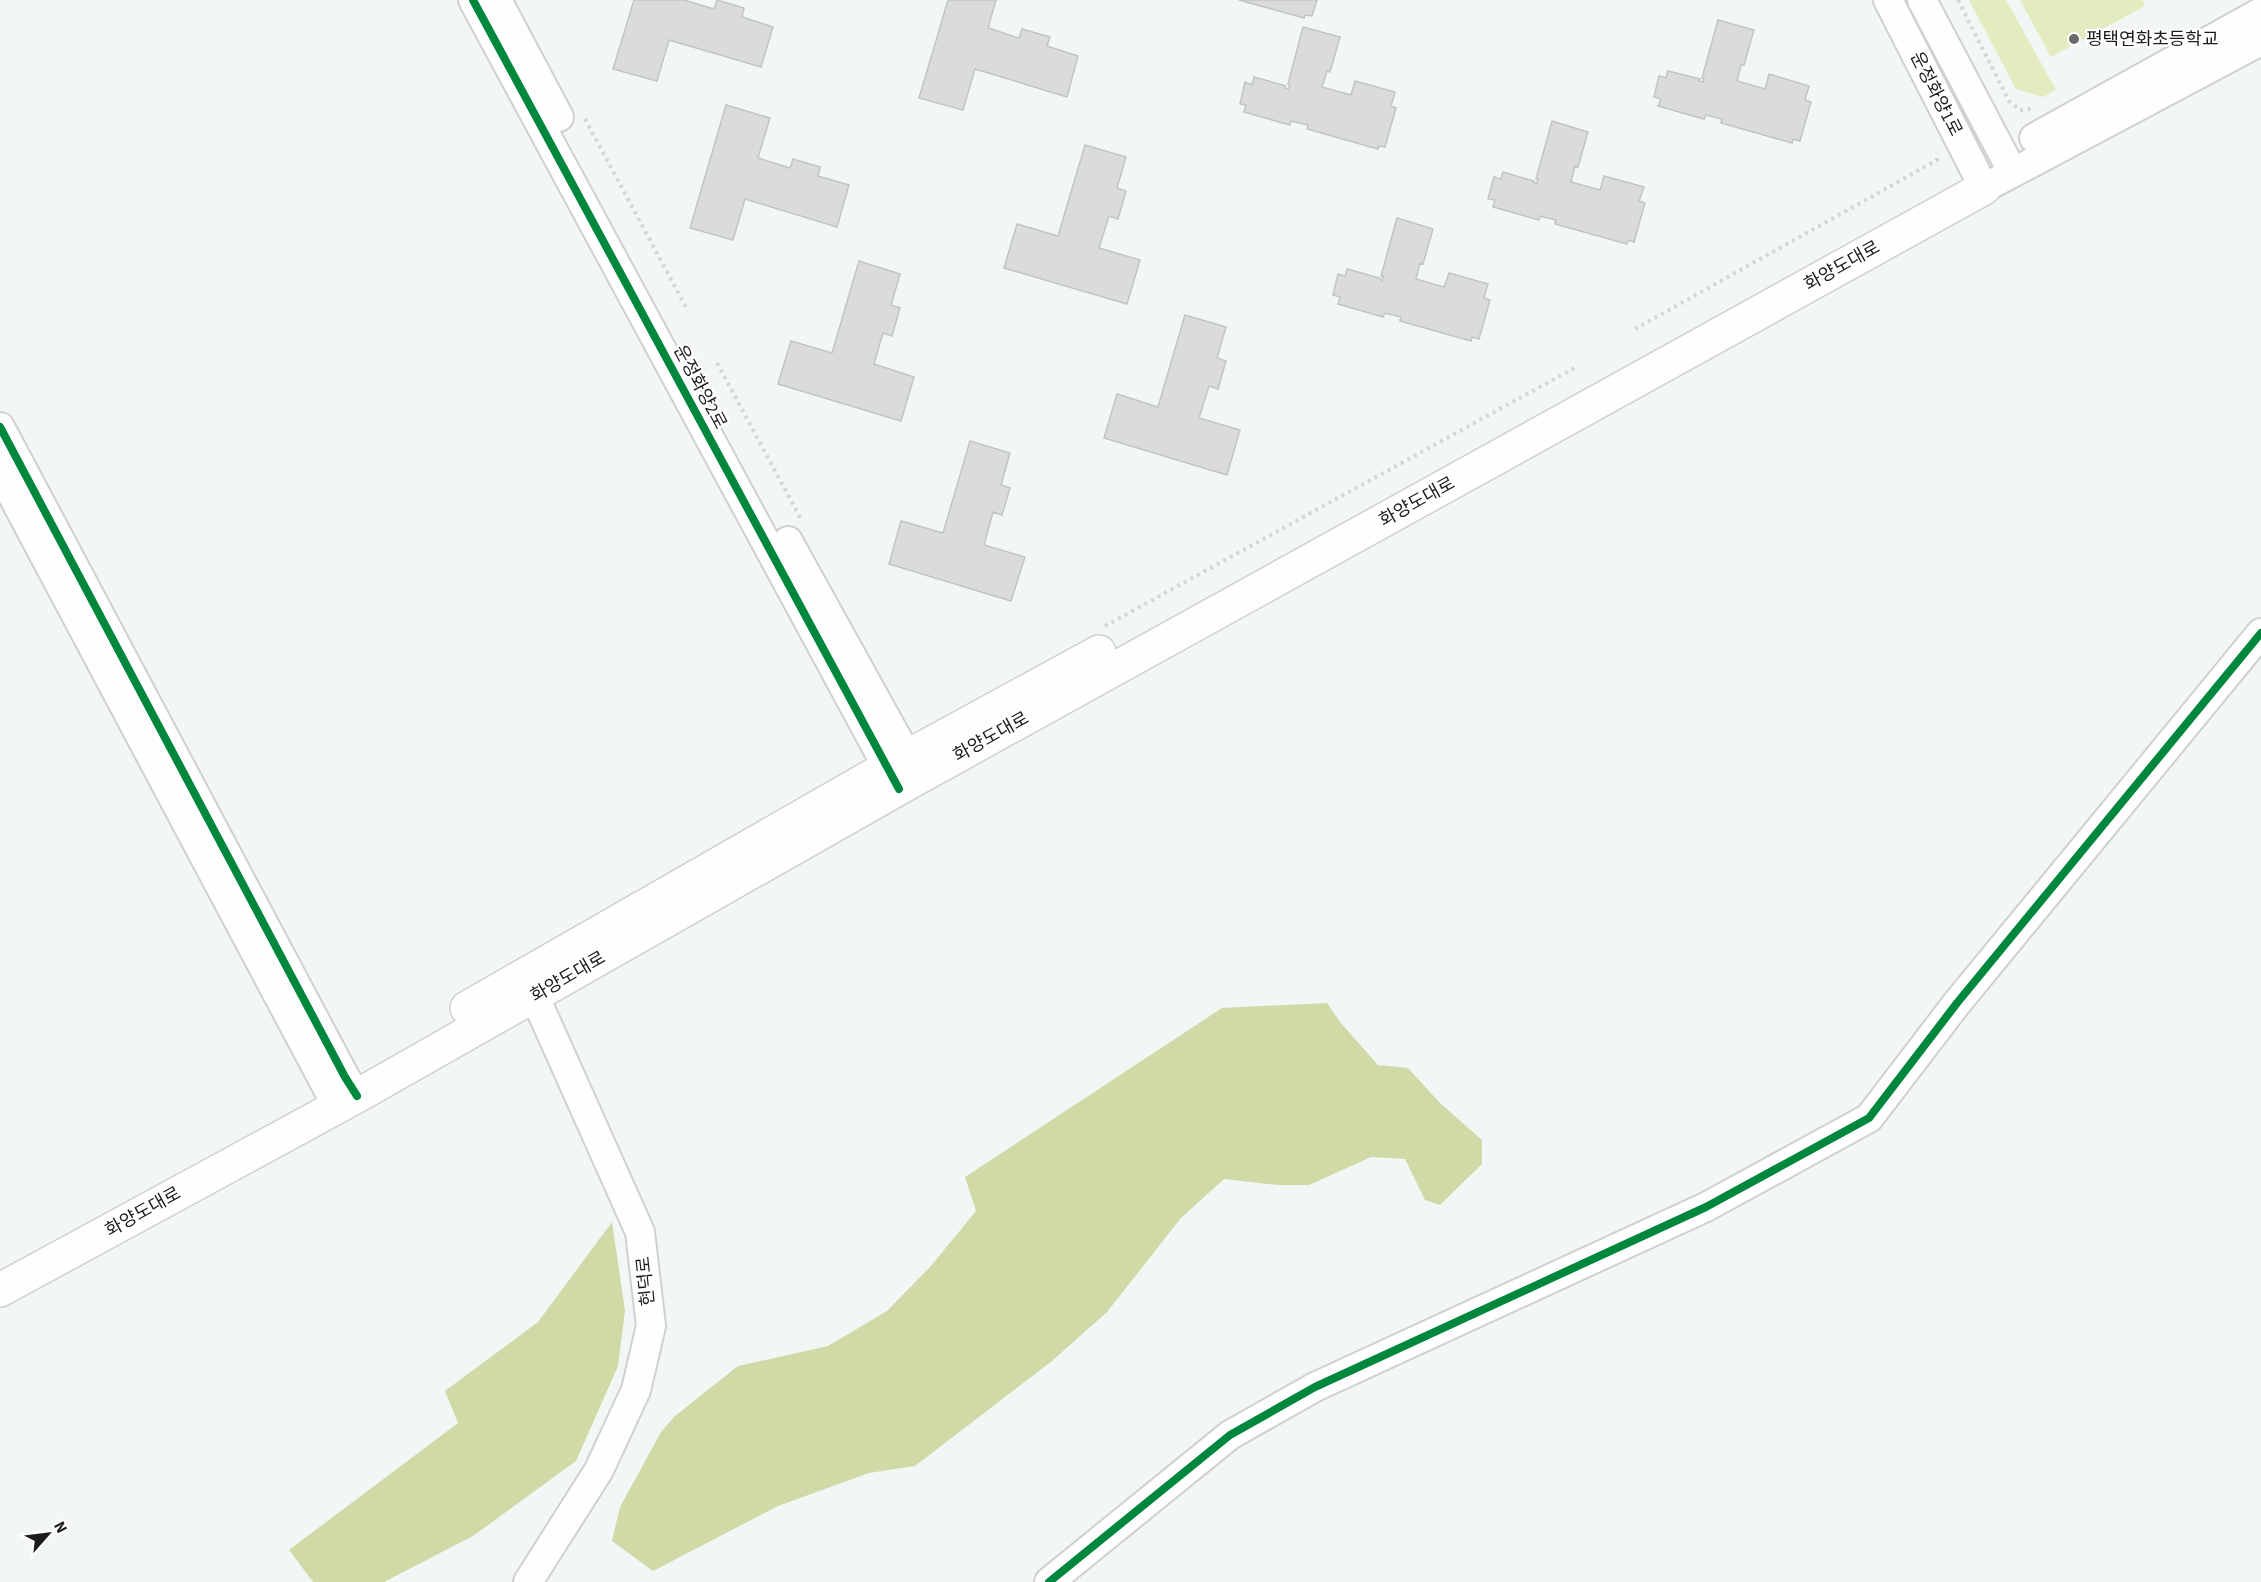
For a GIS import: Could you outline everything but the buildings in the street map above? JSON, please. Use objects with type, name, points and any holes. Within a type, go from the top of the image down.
[{"type":"main road","name":"화양도대로","points":[[0,1290],[341,1092],[904,772],[1979,179]]},
{"type":"main road","name":"화양도대로","points":[[0,1270],[341,1092]]},
{"type":"street","name":"운정화양2로","points":[[473,0],[904,772]]},
{"type":"street","name":"운정화양2로","points":[[497,0],[904,772]]},
{"type":"street","name":"운정화양1로","points":[[1888,0],[1979,179]]},
{"type":"street","points":[[1922,0],[2008,164]]},
{"type":"street","points":[[2008,164],[2261,12]]},
{"type":"street","points":[[1979,179],[2261,41]]},
{"type":"street","points":[[0,427],[341,1092]]},
{"type":"street","points":[[0,472],[341,1092]]},
{"type":"street","points":[[1048,1582],[1230,1435],[1315,1388],[1706,1207],[1869,1118],[1957,1003],[2261,633]]},
{"type":"street","name":"현덕로","points":[[528,1582],[599,1470],[636,1390],[651,1326],[640,1232],[529,985]]},
{"type":"path","points":[[1958,0],[2009,102],[2020,110],[2034,109]]},
{"type":"path","points":[[582,114],[688,311]]},
{"type":"path","points":[[1635,329],[1937,159]]},
{"type":"path","points":[[717,363],[808,531]]},
{"type":"path","points":[[1105,626],[1578,366]]},
{"type":"green space","points":[[1969,0],[2006,0],[2056,90],[2043,97],[2016,89]]},
{"type":"green space","points":[[2020,0],[2142,0],[2145,6],[2051,57]]},
{"type":"green space","points":[[1327,1003],[1340,1022],[1378,1065],[1408,1068],[1440,1103],[1482,1140],[1482,1164],[1440,1205],[1425,1200],[1405,1159],[1371,1157],[1309,1185],[1277,1185],[1224,1179],[1181,1218],[1107,1312],[1052,1361],[915,1466],[869,1473],[778,1506],[653,1571],[612,1541],[620,1507],[661,1432],[675,1416],[738,1366],[828,1346],[887,1311],[930,1267],[976,1211],[965,1177],[1222,1008]]},
{"type":"green space","points":[[612,1222],[625,1311],[618,1366],[576,1461],[473,1536],[384,1582],[313,1582],[289,1550],[458,1423],[445,1391],[538,1322]]},
{"type":"cycle path","points":[[473,0],[899,789]]},
{"type":"cycle path","points":[[0,427],[357,1096]]},
{"type":"cycle path","points":[[1049,1582],[1230,1435],[1315,1387],[1706,1207],[1869,1118],[1957,1003],[2261,633]]},
{"type":"place","name":"평택연화초등학교","points":[[2074,39]]}]
